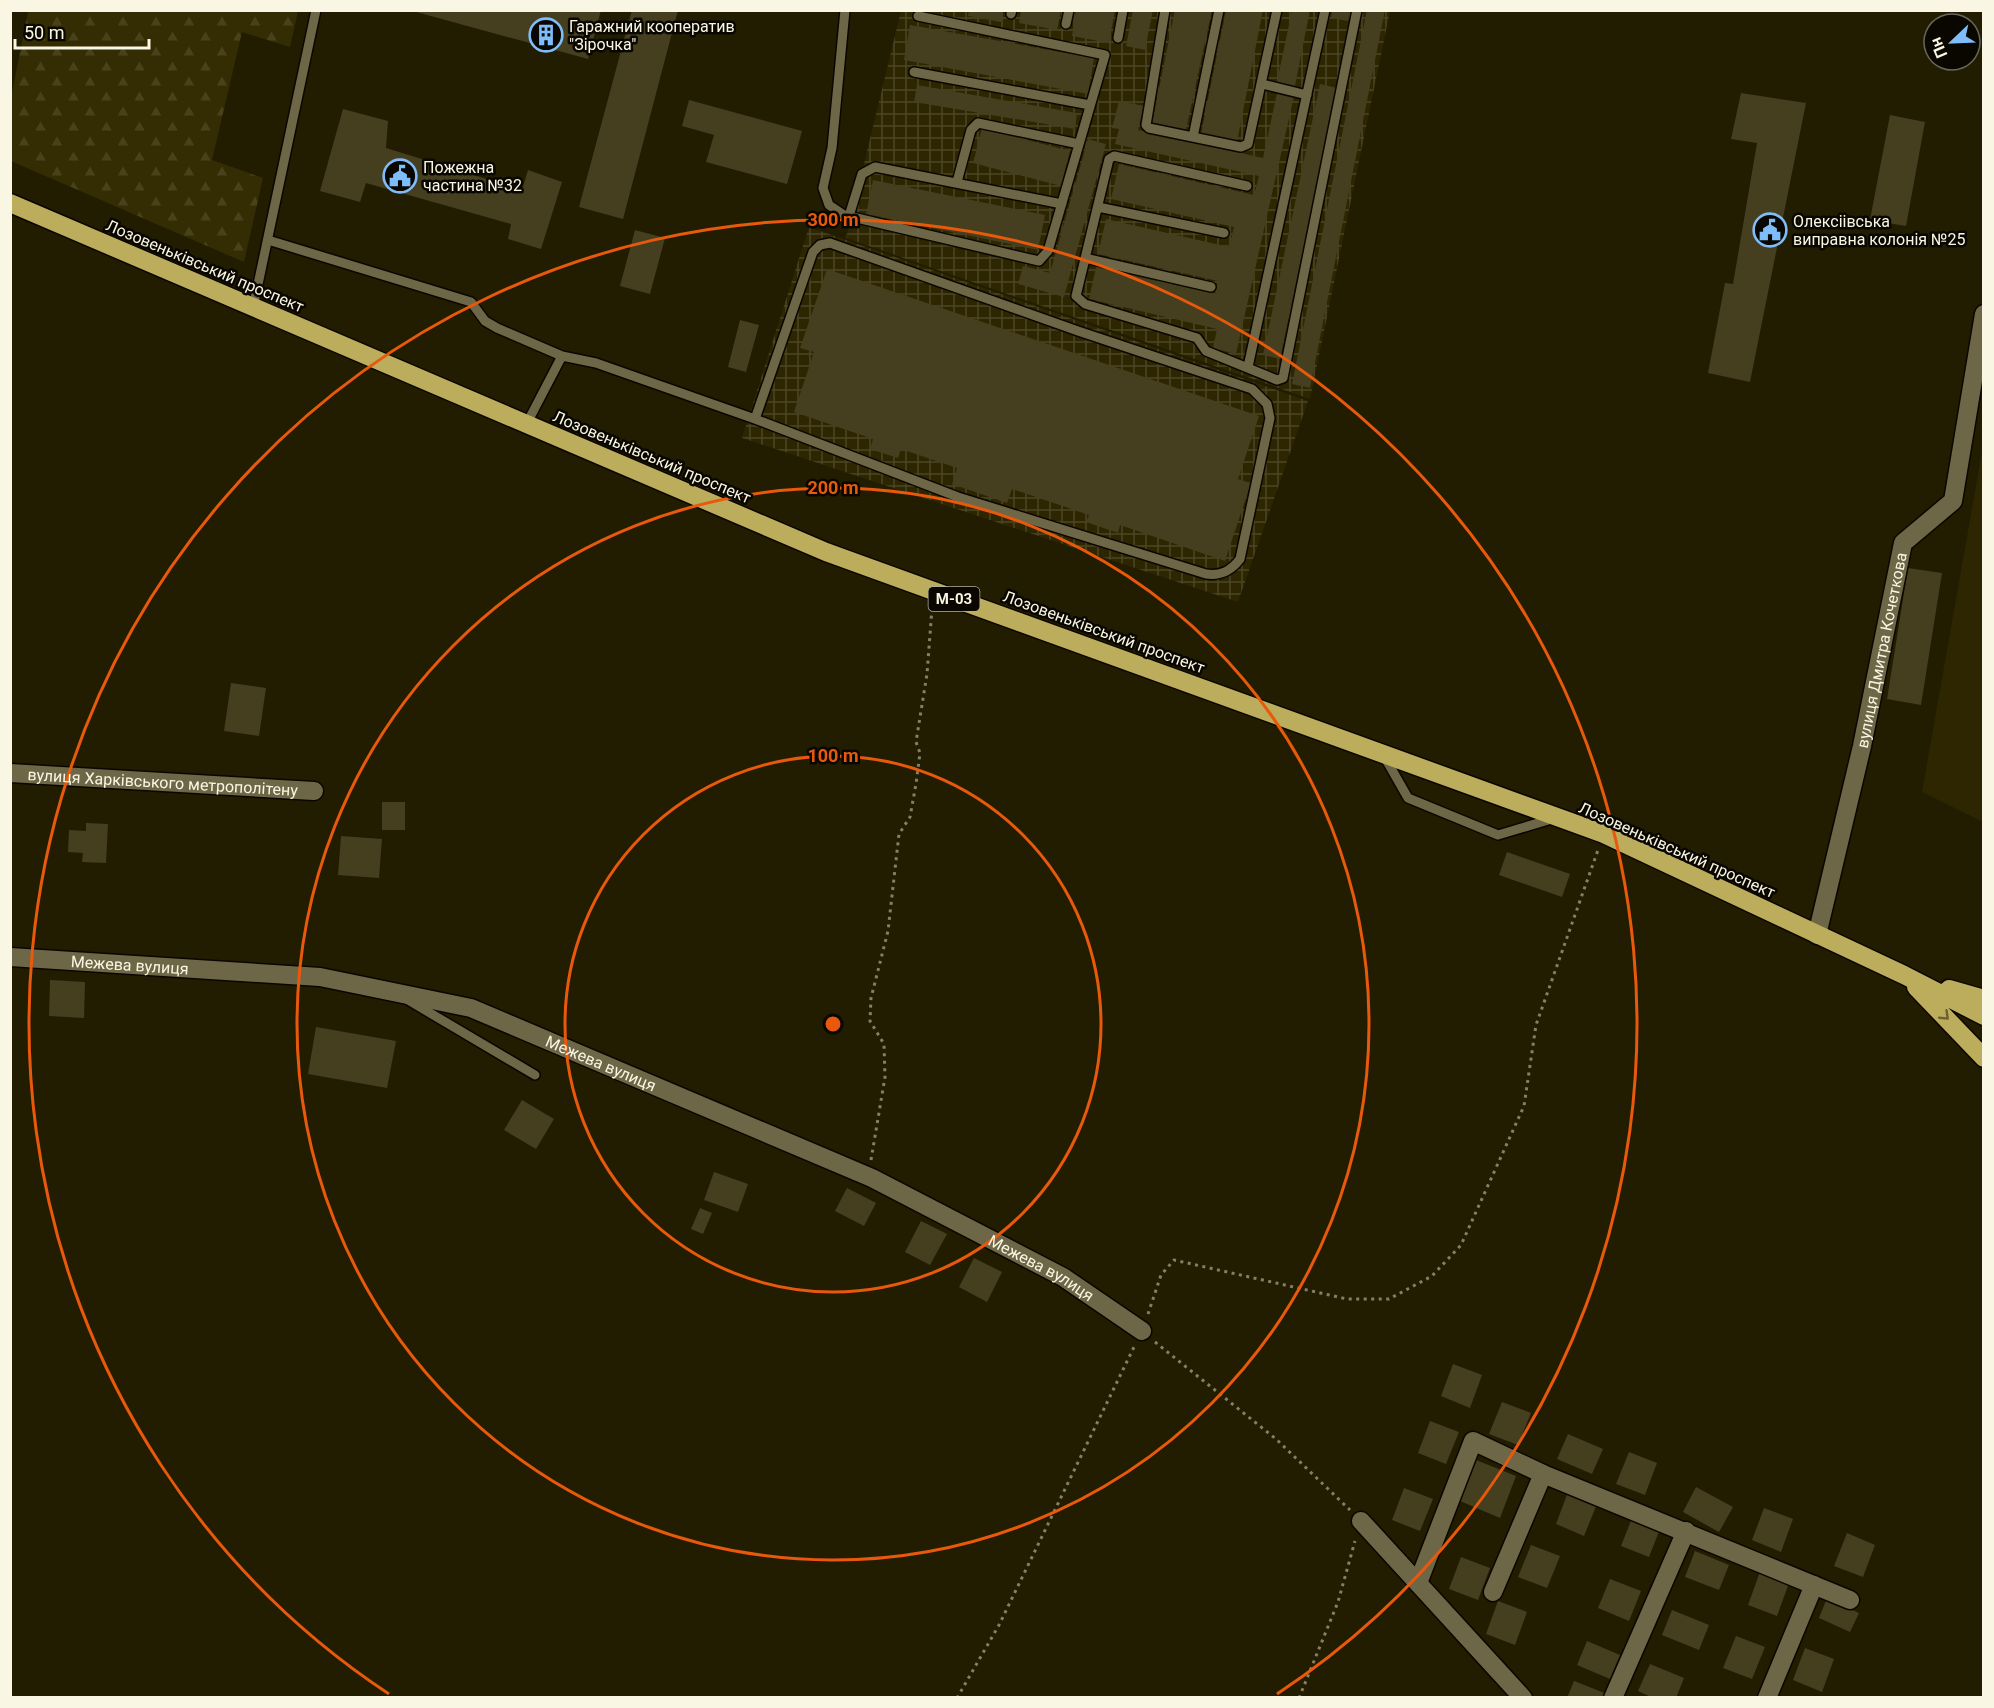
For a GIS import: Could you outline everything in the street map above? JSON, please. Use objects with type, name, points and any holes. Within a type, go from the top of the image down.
[{"type":"highway","name":"Лозовеньківський проспект","points":[[10,203],[253,309],[826,552],[1604,834],[1904,975],[1983,1016]]},
{"type":"highway","points":[[1904,975],[1983,999]]},
{"type":"highway","points":[[1904,975],[1983,1058]]},
{"type":"street","name":"вулиця Дмитра Кочеткова","points":[[1817,935],[1862,746],[1903,543],[1953,501],[1983,314]]},
{"type":"street","name":"вулиця Харківського метрополітену","points":[[10,773],[314,791]]},
{"type":"street","name":"Межева вулиця","points":[[10,957],[320,977],[471,1008],[872,1178],[1063,1277],[1142,1331]]},
{"type":"street","points":[[1418,1583],[1473,1441],[1543,1474],[1850,1600]]},
{"type":"street","points":[[1494,1592],[1543,1474]]},
{"type":"street","points":[[1361,1521],[1523,1698]]},
{"type":"street","points":[[1613,1698],[1686,1531]]},
{"type":"street","points":[[1767,1698],[1814,1585]]},
{"type":"lane","points":[[253,309],[316,10]]},
{"type":"lane","points":[[845,10],[832,148],[823,189],[829,205],[835,211],[849,216],[1039,261],[1048,251],[1105,55],[918,16]]},
{"type":"lane","points":[[1066,24],[1069,10]]},
{"type":"lane","points":[[1118,38],[1123,10]]},
{"type":"lane","points":[[1165,10],[1146,125],[1149,128],[1241,147],[1248,144],[1277,10]]},
{"type":"lane","points":[[1193,137],[1219,10]]},
{"type":"lane","points":[[1248,367],[1325,10]]},
{"type":"lane","points":[[1247,186],[1114,156],[1109,159],[1076,296],[1085,304],[1197,338],[1206,351],[1277,380],[1283,378],[1357,10]]},
{"type":"lane","points":[[914,72],[1090,105]]},
{"type":"lane","points":[[1262,84],[1307,94]]},
{"type":"lane","points":[[957,183],[971,130],[978,123],[1079,144]]},
{"type":"lane","points":[[849,216],[862,174],[870,168],[881,167],[1062,204]]},
{"type":"lane","points":[[1098,207],[1224,233]]},
{"type":"lane","points":[[268,240],[471,302],[485,321],[562,356],[596,363],[755,419],[958,497],[1214,575],[1229,571],[1240,559],[1270,418],[1263,398],[1252,389],[1078,331],[830,243],[820,245],[813,252],[755,419]]},
{"type":"lane","points":[[1085,258],[1211,287]]},
{"type":"lane","points":[[526,425],[562,356]]},
{"type":"lane","points":[[1382,754],[1408,798],[1498,835],[1557,818]]},
{"type":"lane","points":[[399,995],[535,1075]]},
{"type":"path","points":[[872,1178],[871,1151],[885,1077],[884,1044],[870,1022],[871,998],[888,931],[899,834],[910,817],[916,784],[920,753],[916,742],[927,674],[933,591]]},
{"type":"path","points":[[957,1698],[999,1625],[1142,1331],[1161,1275],[1174,1260],[1347,1299],[1389,1299],[1432,1276],[1461,1245],[1524,1106],[1536,1025],[1604,834]]},
{"type":"path","points":[[1142,1331],[1276,1439],[1361,1521],[1338,1602],[1299,1698]]},
{"type":"shaded area","points":[[901,11],[1390,11],[1310,399],[846,238]]},
{"type":"shaded area","points":[[809,227],[1308,401],[1238,602],[742,438]]},
{"type":"shaded area","points":[[1983,446],[1984,822],[1922,792]]},
{"type":"green space","points":[[28,11],[298,11],[290,47],[242,32],[212,160],[263,178],[244,262],[11,161],[11,98]]},
{"type":"building","name":"Гаражний кооператив \"Зірочка\"","points":[[409,10],[601,10],[588,59]]},
{"type":"building","points":[[632,10],[678,10],[623,219],[579,207]]},
{"type":"building","points":[[969,10],[1003,10],[1001,22],[968,16]]},
{"type":"building","points":[[1021,10],[1061,10],[1057,30],[1019,23]]},
{"type":"building","points":[[1076,10],[1115,10],[1109,43],[1072,36]]},
{"type":"building","points":[[1133,10],[1153,10],[1145,50],[1126,46]]},
{"type":"building","points":[[1175,10],[1212,10],[1186,130],[1152,123]]},
{"type":"building","points":[[1226,10],[1263,10],[1237,142],[1201,134]]},
{"type":"building","points":[[1292,10],[1310,10],[1295,86],[1277,82]]},
{"type":"building","points":[[1332,10],[1350,10],[1348,21],[1331,18]]},
{"type":"building","points":[[1367,10],[1385,10],[1310,388],[1292,384]]},
{"type":"building","points":[[910,25],[1094,58],[1088,94],[904,60]]},
{"type":"building","points":[[1320,84],[1337,88],[1280,359],[1263,355]]},
{"type":"building","points":[[917,85],[1077,113],[1075,129],[914,102]]},
{"type":"building","points":[[1277,93],[1294,96],[1236,354],[1213,348],[1217,329],[1089,299],[1096,267],[1215,294],[1218,281],[1098,254],[1106,219],[1229,247],[1234,227],[1111,199],[1119,164],[1254,195],[1259,176],[1115,144],[1119,129],[1112,128],[1119,101],[1144,106],[1138,130],[1263,158]]},
{"type":"building","points":[[1741,93],[1806,103],[1750,382],[1708,373],[1725,283],[1733,284],[1757,143],[1731,139]]},
{"type":"building","points":[[689,100],[802,131],[787,184],[706,162],[714,135],[682,126]]},
{"type":"building","name":"Пожежна частина №32","points":[[343,109],[388,121],[386,148],[522,190],[528,170],[562,182],[541,249],[508,239],[511,224],[366,183],[360,202],[320,191]]},
{"type":"building","points":[[1890,115],[1925,122],[1906,226],[1870,220]]},
{"type":"building","points":[[982,128],[1070,151],[1061,186],[973,163]]},
{"type":"building","points":[[1088,139],[1106,144],[1064,297],[1018,284],[1023,266],[1050,273]]},
{"type":"building","points":[[873,180],[1045,215],[1038,250],[866,214]]},
{"type":"building","points":[[635,230],[665,238],[650,294],[620,286]]},
{"type":"building","points":[[827,269],[1259,416],[1238,479],[1251,483],[1225,561],[1120,525],[1118,533],[1086,522],[1089,515],[1012,489],[1007,503],[952,484],[957,468],[901,449],[898,458],[870,449],[873,439],[794,412],[814,352],[800,348]]},
{"type":"building","points":[[740,320],[759,325],[746,372],[728,367]]},
{"type":"building","points":[[1908,568],[1942,573],[1921,705],[1887,699]]},
{"type":"building","points":[[231,683],[266,688],[259,736],[224,731]]},
{"type":"building","points":[[382,802],[405,802],[405,830],[382,830]]},
{"type":"building","points":[[86,823],[108,824],[106,863],[82,862],[83,853],[68,852],[69,830],[86,831]]},
{"type":"building","points":[[341,836],[382,839],[379,878],[338,875]]},
{"type":"building","points":[[1507,852],[1570,874],[1562,897],[1499,875]]},
{"type":"building","points":[[50,980],[85,982],[84,1018],[49,1016]]},
{"type":"building","points":[[316,1027],[396,1041],[387,1088],[308,1074]]},
{"type":"building","points":[[522,1100],[554,1119],[536,1149],[504,1130]]},
{"type":"building","points":[[714,1172],[748,1184],[738,1212],[704,1200]]},
{"type":"building","points":[[847,1188],[876,1203],[864,1226],[835,1211]]},
{"type":"building","points":[[700,1208],[712,1213],[703,1234],[691,1229]]},
{"type":"building","points":[[921,1221],[947,1234],[930,1265],[905,1252]]},
{"type":"building","points":[[974,1258],[1002,1272],[987,1302],[959,1287]]},
{"type":"building","points":[[1453,1364],[1482,1375],[1470,1408],[1441,1396]]},
{"type":"building","points":[[1502,1402],[1531,1413],[1518,1445],[1489,1434]]},
{"type":"building","points":[[1430,1421],[1459,1432],[1446,1464],[1418,1453]]},
{"type":"building","points":[[1568,1434],[1603,1449],[1592,1474],[1557,1459]]},
{"type":"building","points":[[1629,1452],[1657,1463],[1645,1495],[1616,1484]]},
{"type":"building","points":[[1476,1460],[1516,1476],[1500,1518],[1460,1501]]},
{"type":"building","points":[[1696,1487],[1733,1507],[1719,1532],[1683,1512]]},
{"type":"building","points":[[1404,1488],[1433,1499],[1420,1531],[1392,1520]]},
{"type":"building","points":[[1568,1492],[1597,1504],[1584,1536],[1556,1524]]},
{"type":"building","points":[[1764,1508],[1793,1519],[1781,1552],[1752,1540]]},
{"type":"building","points":[[1632,1518],[1660,1529],[1649,1557],[1621,1546]]},
{"type":"building","points":[[1847,1533],[1875,1545],[1863,1577],[1834,1566]]},
{"type":"building","points":[[1531,1545],[1560,1556],[1547,1588],[1518,1577]]},
{"type":"building","points":[[1695,1551],[1729,1565],[1719,1590],[1685,1577]]},
{"type":"building","points":[[1461,1557],[1490,1568],[1478,1600],[1449,1589]]},
{"type":"building","points":[[1760,1572],[1789,1583],[1777,1616],[1748,1605]]},
{"type":"building","points":[[1610,1579],[1641,1591],[1629,1621],[1598,1608]]},
{"type":"building","points":[[1827,1598],[1859,1613],[1850,1632],[1819,1618]]},
{"type":"building","points":[[1498,1601],[1527,1612],[1515,1645],[1486,1634]]},
{"type":"building","points":[[1672,1610],[1709,1625],[1699,1650],[1662,1635]]},
{"type":"building","points":[[1736,1636],[1765,1647],[1752,1679],[1723,1668]]},
{"type":"building","points":[[1587,1641],[1620,1655],[1610,1679],[1577,1665]]},
{"type":"building","points":[[1805,1648],[1834,1659],[1822,1692],[1793,1680]]},
{"type":"building","points":[[1650,1664],[1684,1678],[1676,1698],[1653,1698],[1638,1691]]},
{"type":"building","points":[[1574,1681],[1607,1694],[1605,1698],[1567,1698]]},
{"type":"place","name":"Гаражний кооператив \"Зірочка\"","points":[[546,35]]},
{"type":"place","name":"Пожежна частина №32","points":[[400,176]]},
{"type":"place","name":"Олексіівська виправна колонія №25","points":[[1770,230]]}]
